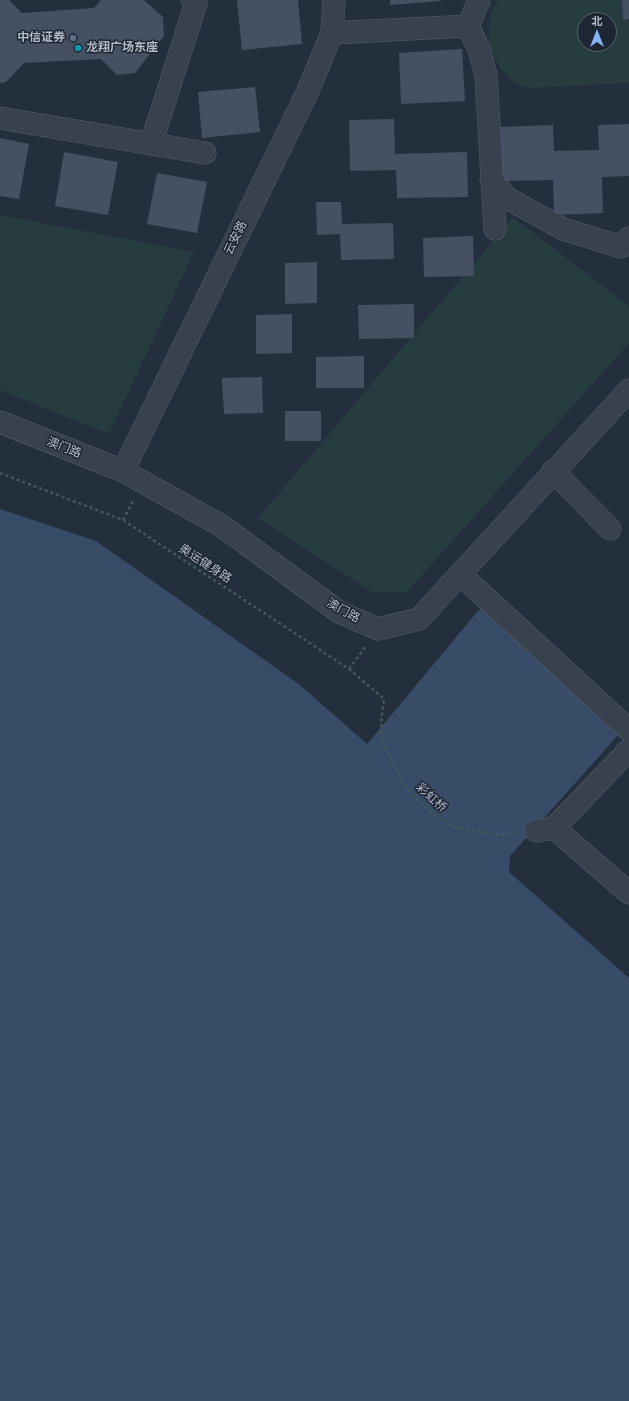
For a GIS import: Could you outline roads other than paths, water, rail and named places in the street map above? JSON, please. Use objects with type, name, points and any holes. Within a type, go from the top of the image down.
[{"type":"street","points":[[151,144],[196,3],[192,0]]},
{"type":"street","name":"云安路","points":[[123,471],[307,93],[332,33],[334,0]]},
{"type":"street","points":[[479,0],[468,26],[479,49],[486,75],[495,229]]},
{"type":"street","points":[[332,33],[468,26]]},
{"type":"street","points":[[0,118],[205,153]]},
{"type":"street","points":[[491,180],[507,198],[563,229],[621,247],[629,238]]},
{"type":"street","points":[[629,390],[460,574],[629,730]]},
{"type":"street","name":"澳门路","points":[[0,422],[123,471],[222,526],[339,612],[378,629],[419,619],[460,574]]},
{"type":"street","points":[[553,471],[610,529]]},
{"type":"street","points":[[624,756],[545,830],[629,893]]},
{"type":"water","points":[[0,509],[96,541],[300,685],[367,744],[482,606],[620,733],[510,856],[509,872],[629,978],[629,1401],[0,1401]]},
{"type":"place","name":"中信证券","points":[[73,38]]},
{"type":"place","name":"龙翔广场东座","points":[[78,48]]}]
